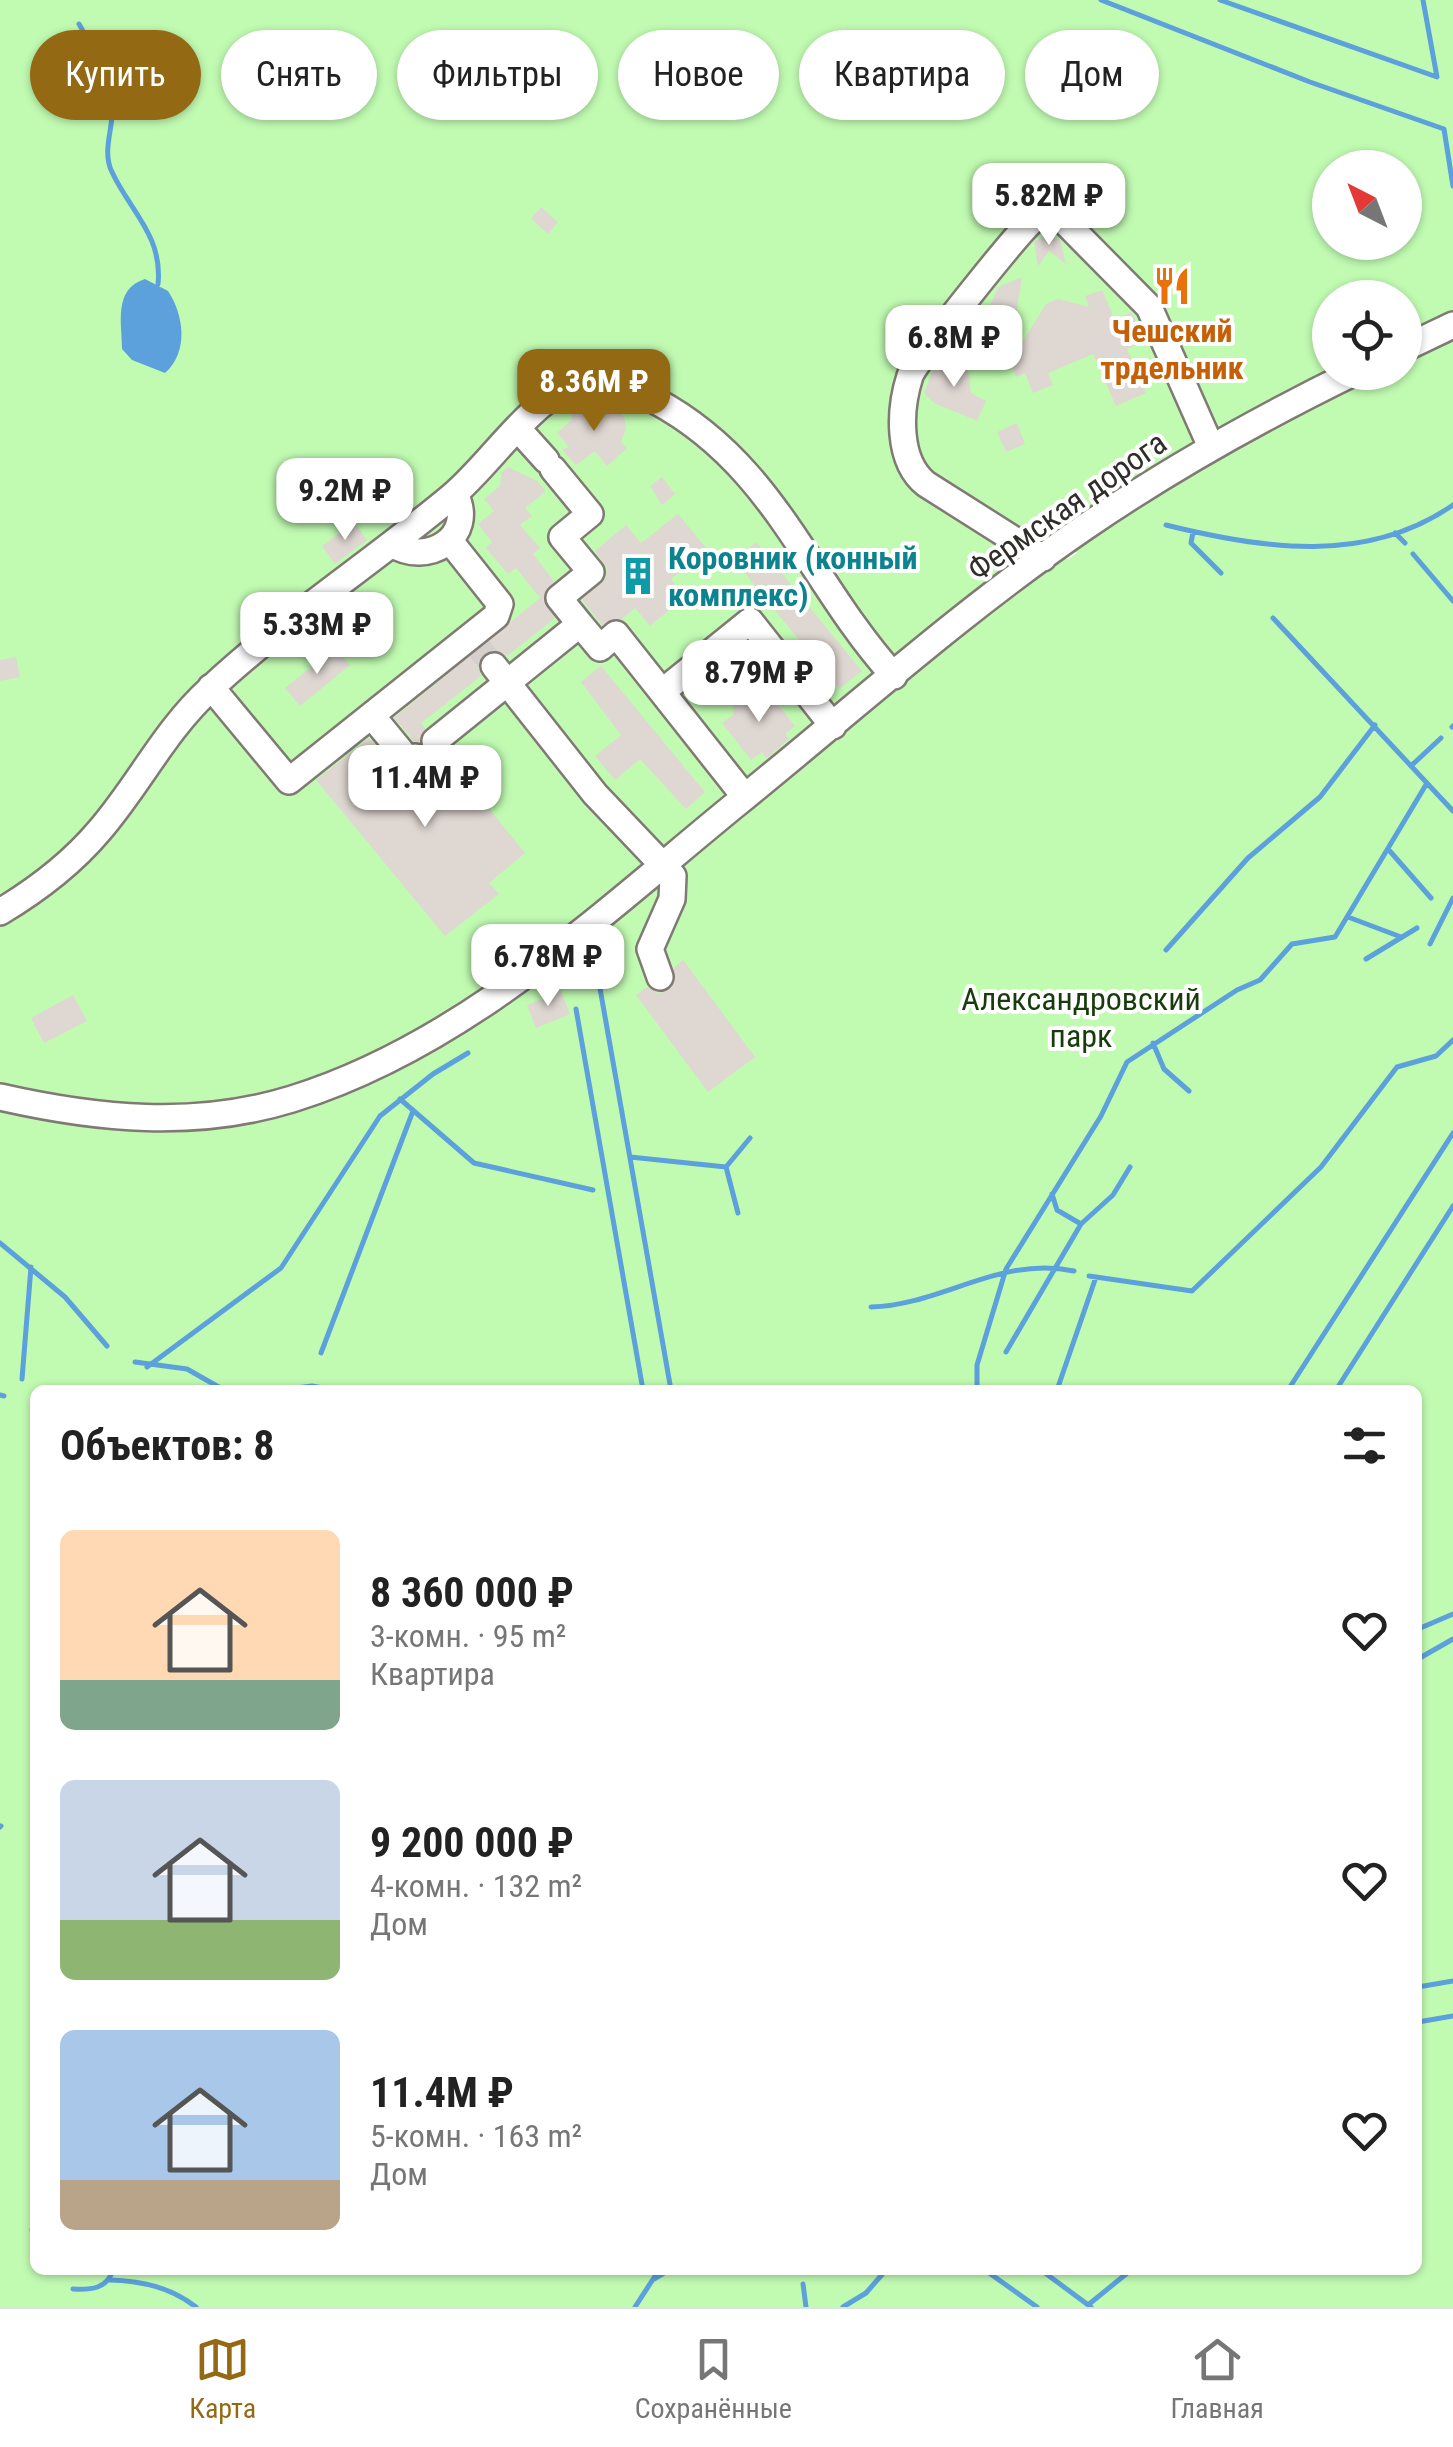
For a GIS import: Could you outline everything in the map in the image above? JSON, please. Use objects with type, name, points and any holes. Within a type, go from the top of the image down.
[{"type":"street","points":[[1043,558],[926,484],[912,472],[903,451],[910,375],[1034,219],[1050,216],[1065,222],[1142,298],[1211,447]]},
{"type":"street","points":[[1422,340],[1453,325]]},
{"type":"street","points":[[0,912],[55,873],[98,833],[165,737],[211,688],[455,494],[559,393],[587,383],[634,391],[678,414],[727,452],[776,504],[852,626],[894,676]]},
{"type":"street","name":"Фермская дорога","points":[[0,1097],[80,1115],[162,1118],[245,1110],[322,1088],[402,1052],[478,1006],[662,864],[1043,558],[1211,447],[1320,390]]},
{"type":"street","points":[[518,430],[590,514],[562,537],[591,572],[559,598],[600,648],[616,634],[745,797]]},
{"type":"street","points":[[392,544],[407,552],[426,554],[450,541],[460,517],[455,494]]},
{"type":"street","points":[[372,716],[409,762],[425,749],[488,659],[500,604],[450,541]]},
{"type":"street","points":[[662,692],[750,621],[833,726]]},
{"type":"street","points":[[211,688],[289,781],[372,716],[488,659],[580,624]]},
{"type":"street","points":[[488,659],[596,794],[662,864],[675,885],[650,949],[660,977]]},
{"type":"green space","points":[[0,0],[1453,0],[1453,315],[1422,330],[1422,280],[1312,280],[1312,381],[1223,428],[486,990],[365,1061],[260,1098],[163,1110],[0,1090]]},
{"type":"green space","name":"Александровский парк","points":[[1453,336],[1453,2307],[0,2307],[0,1105],[80,1122],[331,1095],[668,871],[1061,554],[1068,559],[1077,553],[1071,548],[1112,518],[1340,390],[1422,390],[1422,350]]},
{"type":"water","points":[[145,279],[168,291],[178,311],[181,344],[165,373],[132,360],[122,349],[124,299],[128,290]]},
{"type":"building","points":[[541,207],[558,222],[548,234],[531,219]]},
{"type":"building","points":[[1048,233],[1060,240],[1066,264],[1049,251],[1038,266],[1034,242]]},
{"type":"building","points":[[1022,277],[1009,360],[988,311],[998,287]]},
{"type":"building","points":[[1102,290],[1115,320],[1131,312],[1146,341],[1127,349],[1146,393],[1116,406],[1093,354],[1048,373],[1053,385],[1033,393],[1025,373],[1016,377],[1010,362],[1046,304],[1058,299],[1089,307],[1085,296]]},
{"type":"building","points":[[956,352],[969,374],[971,393],[986,401],[977,421],[934,403],[924,393],[933,370],[945,367]]},
{"type":"building","points":[[578,404],[595,411],[615,409],[624,417],[626,429],[621,442],[627,448],[607,466],[595,451],[576,465],[562,450],[569,447],[557,433],[572,420],[571,411]]},
{"type":"building","points":[[1017,423],[1025,444],[1006,452],[997,432]]},
{"type":"building","points":[[508,467],[537,481],[546,491],[525,508],[532,516],[520,525],[540,548],[533,554],[554,581],[543,600],[555,618],[507,656],[493,650],[483,654],[478,667],[481,676],[421,723],[425,728],[419,742],[414,741],[394,718],[540,598],[516,568],[508,574],[486,548],[492,542],[478,524],[494,511],[484,499],[500,486],[501,473]]},
{"type":"building","points":[[662,477],[675,494],[662,505],[650,486]]},
{"type":"building","name":"Коровник (конный комплекс)","points":[[678,514],[707,549],[671,579],[685,597],[650,626],[635,608],[622,619],[602,625],[582,600],[606,577],[607,568],[595,551],[626,525],[641,543]]},
{"type":"building","points":[[354,522],[367,540],[335,564],[322,546]]},
{"type":"building","points":[[756,542],[862,671],[839,689],[734,560]]},
{"type":"building","points":[[335,648],[350,665],[300,706],[285,688]]},
{"type":"building","points":[[16,657],[20,677],[0,681],[0,660]]},
{"type":"building","points":[[601,666],[705,792],[686,809],[640,759],[615,780],[595,756],[621,735],[581,682]]},
{"type":"building","points":[[766,689],[795,726],[785,734],[789,739],[767,758],[762,752],[751,760],[722,723],[733,715],[734,703],[747,694],[757,697]]},
{"type":"building","points":[[369,738],[404,776],[418,775],[431,756],[445,754],[525,853],[489,883],[499,894],[445,936],[316,780]]},
{"type":"building","points":[[683,960],[755,1057],[708,1092],[636,995],[647,987],[658,993],[672,988],[674,967]]},
{"type":"building","points":[[561,991],[570,1014],[536,1028],[527,1005]]},
{"type":"building","points":[[73,995],[87,1021],[44,1043],[31,1018]]},
{"type":"waterway","points":[[1101,0],[1310,82],[1444,129],[1453,186]]},
{"type":"waterway","points":[[1220,0],[1437,77],[1423,0]]},
{"type":"waterway","points":[[79,24],[110,92],[109,164],[150,238],[158,284]]},
{"type":"waterway","points":[[1166,525],[1276,545],[1350,544],[1420,524],[1453,505]]},
{"type":"waterway","points":[[1193,532],[1191,543],[1221,573]]},
{"type":"waterway","points":[[1395,533],[1405,543]]},
{"type":"waterway","points":[[1413,554],[1453,601]]},
{"type":"waterway","points":[[1273,618],[1453,811]]},
{"type":"waterway","points":[[1166,950],[1248,858],[1320,797],[1375,725]]},
{"type":"waterway","points":[[1412,765],[1441,738]]},
{"type":"waterway","points":[[977,1385],[977,1365],[1006,1269],[1101,1116],[1127,1062],[1237,990],[1260,980],[1292,944],[1335,937],[1427,783]]},
{"type":"waterway","points":[[1388,849],[1431,898]]},
{"type":"waterway","points":[[1430,944],[1453,898]]},
{"type":"waterway","points":[[1348,917],[1401,937]]},
{"type":"waterway","points":[[1366,959],[1417,928]]},
{"type":"waterway","points":[[598,977],[670,1385]]},
{"type":"waterway","points":[[576,1009],[642,1385]]},
{"type":"waterway","points":[[1089,1276],[1192,1291],[1321,1167],[1397,1067],[1436,1056],[1453,1040]]},
{"type":"waterway","points":[[1153,1043],[1164,1069],[1189,1091]]},
{"type":"waterway","points":[[147,1367],[281,1268],[380,1116],[433,1074],[468,1053]]},
{"type":"waterway","points":[[400,1099],[474,1163],[593,1190]]},
{"type":"waterway","points":[[321,1353],[413,1111]]},
{"type":"waterway","points":[[1291,1385],[1453,1133]]},
{"type":"waterway","points":[[630,1157],[726,1167],[750,1138]]},
{"type":"waterway","points":[[726,1167],[738,1213]]},
{"type":"waterway","points":[[1006,1352],[1081,1224],[1113,1195],[1130,1167]]},
{"type":"waterway","points":[[1052,1194],[1057,1210],[1081,1224]]},
{"type":"waterway","points":[[1339,1385],[1453,1206]]},
{"type":"waterway","points":[[0,1243],[65,1297],[107,1346]]},
{"type":"waterway","points":[[22,1379],[31,1267]]},
{"type":"waterway","points":[[871,1307],[922,1298],[1021,1270],[1074,1271]]},
{"type":"waterway","points":[[1059,1385],[1096,1277]]},
{"type":"waterway","points":[[135,1362],[187,1369],[215,1385]]},
{"type":"waterway","points":[[0,1395],[4,1396]]},
{"type":"waterway","points":[[1422,1627],[1453,1614]]},
{"type":"waterway","points":[[1422,1657],[1453,1639]]},
{"type":"waterway","points":[[1422,1986],[1453,1981]]},
{"type":"waterway","points":[[1422,2021],[1453,2016]]},
{"type":"waterway","points":[[73,2289],[97,2287],[110,2275]]},
{"type":"waterway","points":[[635,2307],[656,2275]]},
{"type":"waterway","points":[[654,2279],[661,2275]]},
{"type":"waterway","points":[[843,2307],[866,2293],[882,2275]]},
{"type":"waterway","points":[[992,2275],[1037,2307]]},
{"type":"waterway","points":[[1048,2275],[1091,2307]]},
{"type":"waterway","points":[[1088,2305],[1125,2275]]},
{"type":"waterway","points":[[110,2280],[155,2286],[196,2307]]},
{"type":"waterway","points":[[803,2284],[806,2307]]},
{"type":"tunnel","points":[[478,647],[494,666]]},
{"type":"place","name":"Чешский трдельник","points":[[1172,286]]},
{"type":"place","name":"Коровник (конный комплекс)","points":[[638,576]]}]
